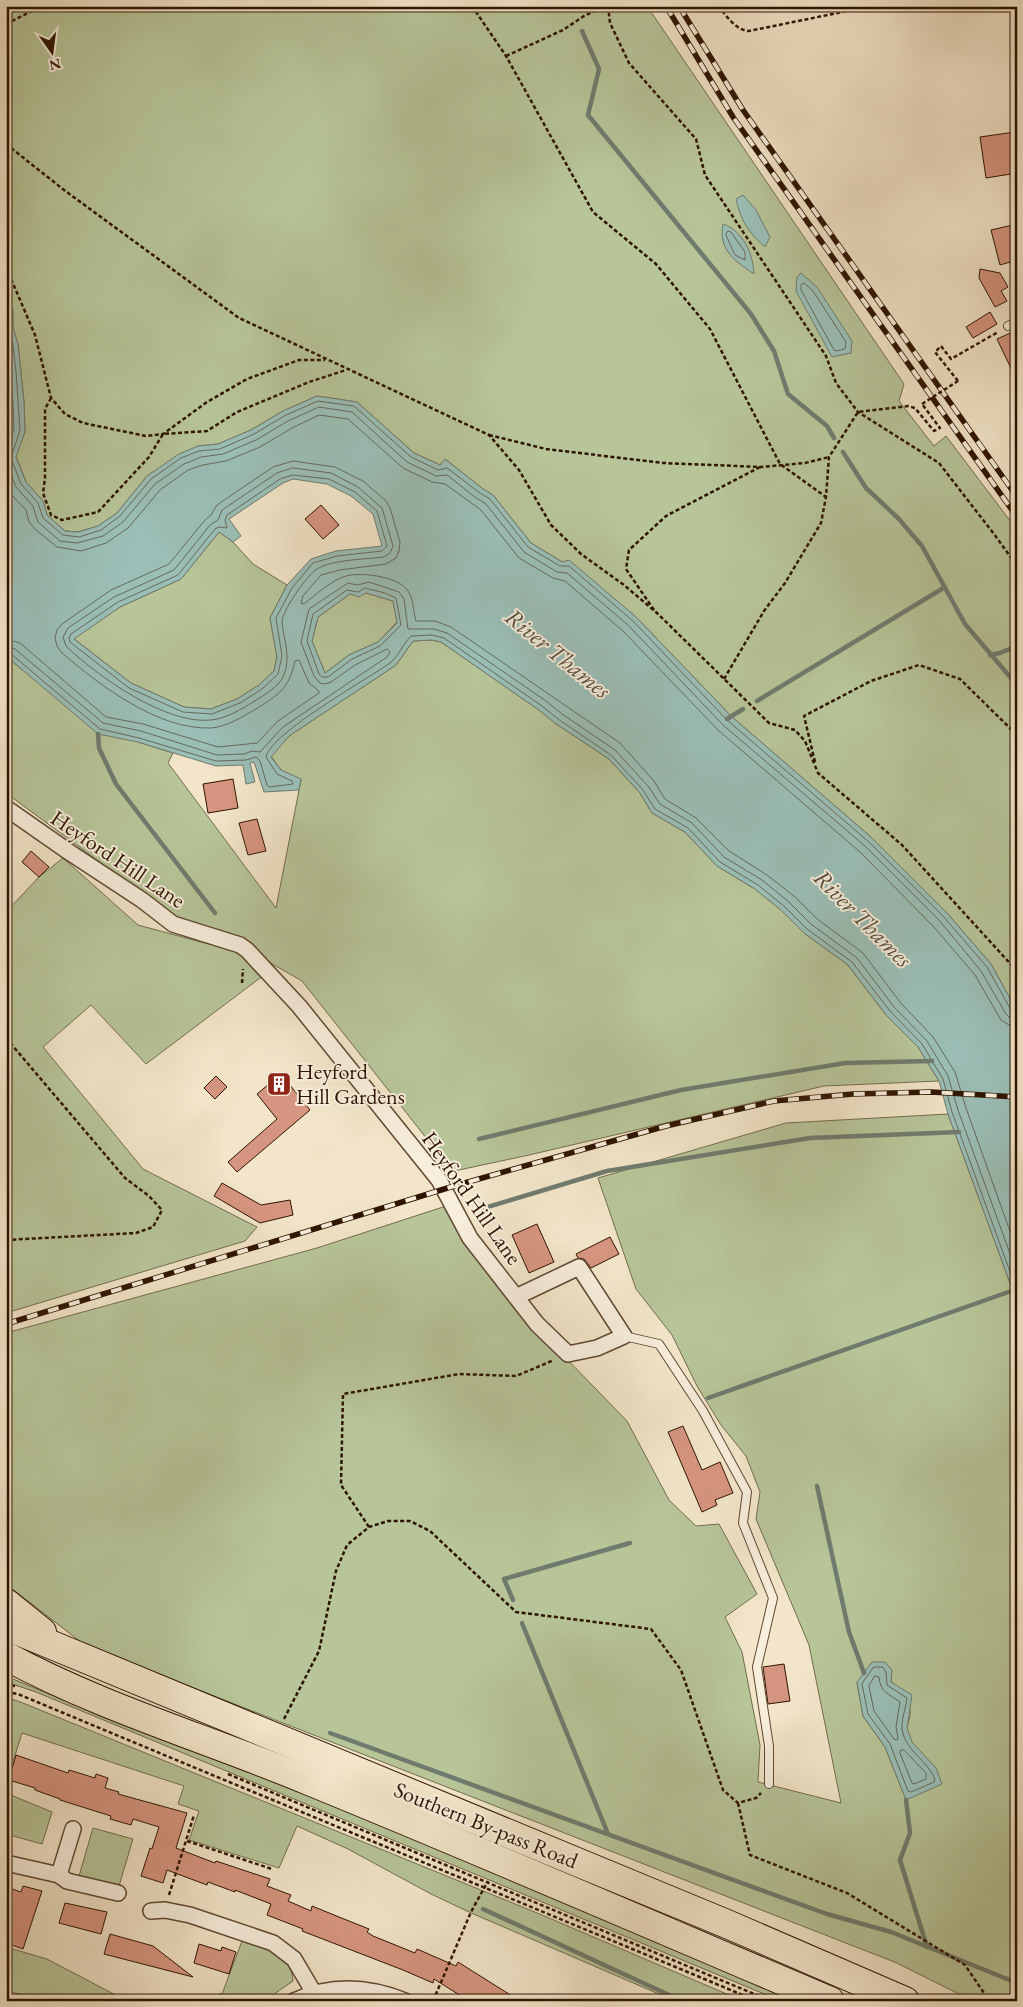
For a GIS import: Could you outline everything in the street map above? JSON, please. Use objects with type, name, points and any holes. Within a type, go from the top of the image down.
[{"type":"highway","name":"Southern By-pass Road","points":[[6,1603],[67,1652]]},
{"type":"highway","name":"Southern By-pass Road","points":[[6,1626],[718,1921],[905,2001]]},
{"type":"highway","name":"Southern By-pass Road","points":[[6,1656],[37,1673],[158,1723],[308,1780],[830,2001]]},
{"type":"highway","points":[[9,1676],[37,1673]]},
{"type":"street","name":"Heyford Hill Lane","points":[[6,808],[142,900],[173,924],[247,950],[298,1006],[439,1180],[470,1238],[537,1324],[568,1354]]},
{"type":"street","name":"Heyford Hill Lane","points":[[516,1297],[579,1268],[624,1336]]},
{"type":"street","points":[[568,1354],[597,1348],[624,1336]]},
{"type":"street","points":[[59,1875],[73,1829]]},
{"type":"street","points":[[6,1863],[59,1875],[67,1881],[118,1893]]},
{"type":"street","points":[[158,1911],[190,1915],[273,1943],[294,1959],[314,1993]]},
{"type":"street","points":[[294,2001],[314,1993],[355,1988],[385,1993],[405,2001]]},
{"type":"lane","points":[[1008,326],[1017,322]]},
{"type":"lane","points":[[624,1336],[659,1344],[703,1411],[747,1492],[743,1523],[773,1598],[757,1667],[769,1746],[769,1784]]},
{"type":"path","points":[[6,24],[42,6]]},
{"type":"path","points":[[472,6],[506,56],[592,212],[656,264],[710,329],[780,464],[826,497]]},
{"type":"path","points":[[506,56],[563,30],[584,16],[607,6],[610,23],[629,63],[696,139],[705,174],[826,356],[836,383],[858,412],[939,463],[1017,566]]},
{"type":"path","points":[[718,6],[736,26],[742,30],[749,31],[872,6]]},
{"type":"path","points":[[6,144],[64,190],[239,318],[489,434],[546,449],[663,463],[761,466],[805,463],[829,457]]},
{"type":"path","points":[[6,267],[35,335],[51,398],[65,414],[83,423],[146,436],[207,431],[237,412],[308,382],[348,370]]},
{"type":"path","points":[[724,679],[764,611],[785,583],[820,523],[826,497],[829,457],[858,412],[908,406],[916,408],[934,431],[940,428],[922,404],[958,381],[935,352],[941,346],[951,359],[1008,326]]},
{"type":"path","points":[[51,398],[45,409],[45,478],[43,494],[51,515],[62,520],[98,512],[149,457],[163,434],[207,402],[247,379],[299,360],[328,360]]},
{"type":"path","points":[[489,434],[519,470],[551,525],[581,554],[624,585],[657,613],[769,723],[795,730],[805,741],[818,773],[902,845],[1017,971]]},
{"type":"path","points":[[657,613],[626,569],[629,550],[666,516],[761,466]]},
{"type":"path","points":[[818,773],[804,716],[871,681],[919,665],[960,679],[1017,735]]},
{"type":"path","points":[[6,1038],[125,1178],[149,1196],[162,1210],[153,1227],[136,1234],[6,1240]]},
{"type":"path","points":[[369,1527],[341,1485],[343,1394],[459,1374],[516,1376],[568,1354]]},
{"type":"path","points":[[276,1737],[319,1651],[336,1571],[347,1545],[369,1527],[388,1522],[410,1521],[430,1531],[516,1612],[651,1629],[681,1670],[723,1790],[738,1803],[750,1855],[847,1893],[965,1965],[991,2001]]},
{"type":"path","points":[[6,1685],[9,1676]]},
{"type":"path","points":[[6,1692],[18,1694],[757,2001]]},
{"type":"path","points":[[224,1772],[771,2001]]},
{"type":"path","points":[[738,1803],[756,1798],[769,1784]]},
{"type":"path","points":[[158,1911],[187,1841],[194,1815]]},
{"type":"path","points":[[187,1841],[272,1869]]},
{"type":"path","points":[[433,2001],[483,1888],[488,1881]]},
{"type":"green space","points":[[6,6],[647,6],[904,384],[899,401],[934,446],[946,436],[1017,530],[1017,1011],[991,964],[947,913],[872,838],[731,716],[636,617],[589,578],[531,543],[493,495],[445,459],[440,465],[414,453],[357,402],[317,396],[283,411],[251,430],[218,444],[198,446],[147,476],[117,513],[98,526],[78,532],[65,531],[47,515],[43,501],[26,482],[16,456],[25,431],[18,344],[13,328],[13,310],[6,299]]},
{"type":"green space","points":[[219,532],[233,542],[253,564],[287,585],[270,618],[277,657],[274,671],[259,685],[237,699],[211,709],[184,707],[131,683],[73,638],[120,607],[181,579]]},
{"type":"green space","points":[[366,593],[393,601],[397,622],[378,642],[349,655],[325,673],[312,641],[318,617],[350,594]]},
{"type":"green space","points":[[432,640],[441,642],[609,759],[640,793],[652,813],[685,832],[717,866],[755,889],[781,910],[804,933],[848,965],[886,1015],[918,1047],[939,1081],[824,1086],[445,1173],[431,1144],[302,981],[213,930],[177,919],[6,793],[6,656],[21,669],[138,742],[173,753],[168,763],[276,908],[301,780],[281,770],[271,756],[289,736],[396,665],[413,641]]},
{"type":"green space","points":[[63,858],[138,925],[242,953],[264,975],[146,1064],[91,1005],[43,1047],[143,1169],[257,1227],[245,1241],[6,1313],[6,912],[39,877]]},
{"type":"green space","points":[[948,1114],[1017,1302],[1017,2001],[973,2001],[897,1963],[86,1646],[6,1584],[6,1333],[317,1248],[446,1206],[528,1319],[627,1421],[669,1500],[696,1526],[719,1524],[757,1594],[725,1617],[742,1652],[760,1745],[758,1782],[841,1803],[809,1645],[756,1519],[760,1492],[746,1456],[721,1425],[697,1386],[672,1335],[636,1289],[598,1178],[786,1123]],"holes":[[[872,1662],[904,1697],[910,1711],[907,1727],[910,1739],[936,1768],[903,1792],[885,1747],[863,1716],[857,1683]]]},
{"type":"green space","points":[[6,1676],[106,1718],[241,1766],[808,2001],[781,2001],[36,1692],[6,1682]]},
{"type":"green space","points":[[6,1697],[542,1915],[743,2001],[675,2001],[469,1912],[431,1894],[348,1849],[297,1826],[279,1868],[189,1840],[199,1811],[178,1804],[184,1786],[22,1733],[6,1784]]},
{"type":"green space","points":[[6,1793],[52,1812],[42,1844],[6,1834]]},
{"type":"green space","points":[[93,1828],[133,1839],[119,1886],[79,1876]]},
{"type":"green space","points":[[242,1941],[282,1958],[291,1972],[293,1981],[264,2001],[233,2001],[230,1999],[227,2001],[219,1994],[222,1994]]},
{"type":"green space","points":[[6,1947],[47,1959],[127,2001],[40,2001],[6,1990]]},
{"type":"water","points":[[743,195],[756,210],[770,237],[765,247],[750,231],[740,214],[736,199]]},
{"type":"water","points":[[723,224],[736,232],[746,244],[752,258],[754,274],[729,254],[723,241]]},
{"type":"water","points":[[801,273],[817,287],[852,341],[851,353],[832,357],[796,291],[797,277]]},
{"type":"water","name":"River Thames","points":[[6,299],[13,310],[13,328],[18,344],[24,402],[25,432],[16,457],[26,482],[43,501],[47,515],[65,531],[78,532],[98,526],[117,513],[147,476],[179,454],[198,446],[218,444],[251,430],[283,411],[317,396],[357,402],[414,453],[440,465],[445,459],[493,495],[531,543],[562,562],[569,560],[636,617],[731,716],[872,838],[947,913],[991,964],[1017,1011],[1017,1302],[948,1114],[939,1081],[918,1047],[886,1015],[848,965],[804,933],[781,910],[755,889],[717,866],[685,832],[652,813],[640,793],[609,759],[441,642],[432,640],[413,641],[396,665],[289,736],[271,757],[281,770],[301,779],[299,790],[264,792],[254,762],[250,763],[255,782],[246,784],[243,765],[216,766],[138,742],[98,734],[6,656]],"holes":[[[293,479],[327,484],[351,496],[373,514],[382,546],[336,551],[311,559],[287,585],[270,618],[277,657],[274,671],[259,685],[237,699],[211,709],[184,707],[131,683],[74,639],[120,607],[181,579],[219,532],[233,542],[241,536],[229,519],[283,483]],[[366,593],[393,601],[397,623],[378,642],[349,655],[325,673],[312,641],[318,617],[350,594],[359,597]]]},
{"type":"water","points":[[872,1662],[885,1662],[892,1670],[891,1682],[912,1695],[907,1728],[912,1742],[936,1768],[942,1784],[906,1800],[885,1747],[863,1716],[857,1682]]},
{"type":"building","points":[[1015,132],[1017,173],[986,178],[980,137]]},
{"type":"building","points":[[1013,225],[1017,240],[1017,260],[1000,265],[991,230]]},
{"type":"building","points":[[980,269],[1000,273],[1008,287],[1001,291],[1007,301],[995,307],[979,278]]},
{"type":"building","points":[[990,312],[997,324],[973,338],[966,327]]},
{"type":"building","points":[[1017,330],[1017,381],[997,339]]},
{"type":"building","points":[[321,505],[339,525],[323,539],[305,519]]},
{"type":"building","points":[[233,779],[238,808],[208,813],[203,784]]},
{"type":"building","points":[[257,819],[266,851],[248,855],[239,823]]},
{"type":"building","points":[[31,851],[49,867],[39,877],[22,862]]},
{"type":"building","points":[[281,1074],[310,1110],[237,1172],[228,1162],[277,1119],[257,1094]]},
{"type":"building","points":[[216,1076],[227,1087],[215,1099],[204,1088]]},
{"type":"building","points":[[222,1183],[261,1205],[290,1200],[293,1215],[260,1223],[214,1196]]},
{"type":"building","points":[[537,1224],[554,1262],[529,1273],[512,1235]]},
{"type":"building","points":[[610,1237],[619,1254],[591,1268],[584,1259],[578,1258],[576,1254]]},
{"type":"building","points":[[683,1426],[702,1470],[720,1462],[733,1493],[715,1500],[717,1505],[702,1512],[668,1432]]},
{"type":"building","points":[[784,1664],[790,1701],[768,1704],[763,1667]]},
{"type":"building","points":[[16,1755],[68,1773],[69,1770],[95,1778],[96,1774],[108,1778],[105,1788],[119,1792],[118,1794],[187,1813],[176,1848],[215,1863],[216,1861],[270,1879],[267,1886],[291,1895],[288,1901],[311,1911],[312,1906],[369,1929],[367,1932],[373,1936],[415,1953],[417,1949],[456,1966],[458,1962],[520,2001],[469,2001],[434,1979],[433,1983],[302,1931],[303,1929],[267,1915],[271,1904],[235,1890],[235,1892],[208,1882],[207,1885],[167,1870],[163,1883],[141,1876],[159,1827],[133,1819],[131,1825],[110,1819],[111,1816],[60,1800],[35,1790],[35,1788],[9,1780]]},
{"type":"building","points":[[23,1886],[42,1891],[23,1949],[6,1943],[6,1887],[21,1892]]},
{"type":"building","points":[[65,1903],[107,1912],[101,1934],[59,1923]]},
{"type":"building","points":[[110,1934],[153,1946],[193,1977],[104,1954]]},
{"type":"building","points":[[199,1944],[221,1951],[222,1947],[236,1952],[229,1974],[194,1963]]},
{"type":"waterway","points":[[571,6],[572,10]]},
{"type":"waterway","points":[[582,31],[599,69],[588,115],[751,314],[774,351],[788,394],[827,426],[834,438]]},
{"type":"waterway","points":[[843,452],[866,488],[898,518],[922,546],[965,624],[1017,685]]},
{"type":"waterway","points":[[757,701],[945,587]]},
{"type":"waterway","points":[[990,655],[1017,646]]},
{"type":"waterway","points":[[727,719],[743,709]]},
{"type":"waterway","points":[[98,734],[99,748],[116,784],[215,913]]},
{"type":"waterway","points":[[479,1139],[681,1090],[845,1063],[932,1061]]},
{"type":"waterway","points":[[481,1209],[607,1171],[810,1138],[959,1132]]},
{"type":"waterway","points":[[708,1398],[1017,1289]]},
{"type":"waterway","points":[[817,1486],[849,1632],[864,1673]]},
{"type":"waterway","points":[[513,1600],[504,1579],[630,1543]]},
{"type":"waterway","points":[[522,1623],[608,1834]]},
{"type":"waterway","points":[[330,1733],[827,1914],[891,1932],[1017,1983]]},
{"type":"waterway","points":[[906,1800],[910,1833],[900,1860],[927,1947]]},
{"type":"waterway","points":[[483,1909],[682,2001]]},
{"type":"railway","points":[[666,6],[733,117],[1017,517]]},
{"type":"railway","points":[[679,6],[743,110],[1017,497]]},
{"type":"railway","points":[[6,1324],[454,1186],[666,1126],[774,1101],[853,1094],[931,1092],[1017,1097]]},
{"type":"place","name":"Heyford Hill Gardens","points":[[279,1084]]}]
